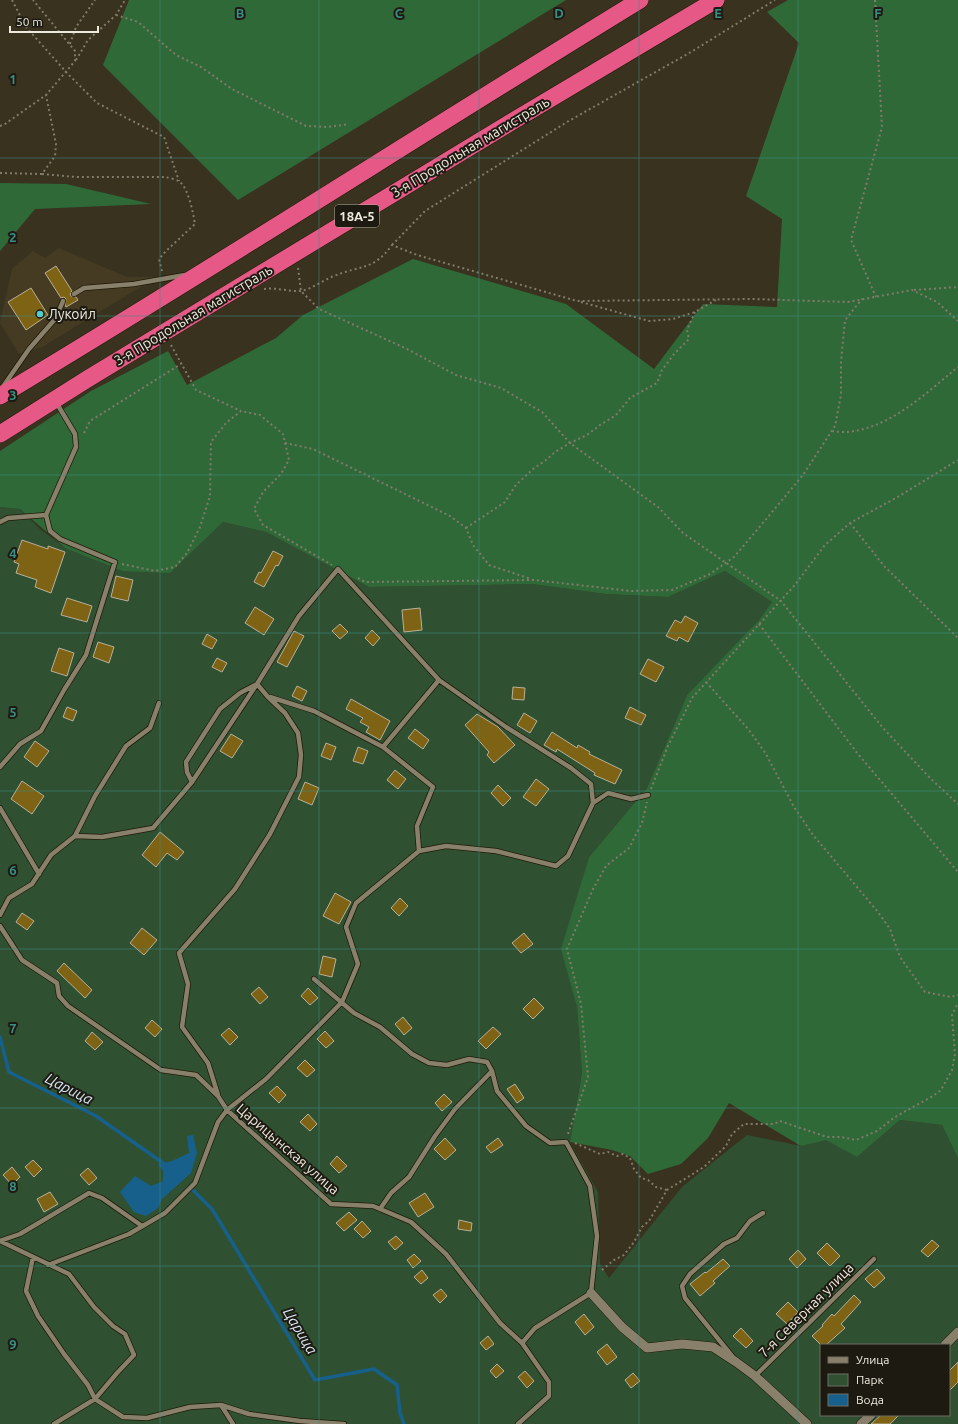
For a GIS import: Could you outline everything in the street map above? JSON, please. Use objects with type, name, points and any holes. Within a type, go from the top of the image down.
[{"type":"highway","name":"18А-5","points":[[0,396],[206,271],[491,91],[640,0]]},
{"type":"highway","name":"3-я Продольная магистраль","points":[[0,434],[295,253],[716,0]]},
{"type":"street","points":[[592,1293],[622,1327],[647,1348],[682,1344],[713,1347],[755,1376],[807,1424]]},
{"type":"street","points":[[946,1344],[958,1332]]},
{"type":"street","points":[[861,1424],[870,1416]]},
{"type":"lane","points":[[74,294],[84,288],[134,284],[206,271]]},
{"type":"lane","points":[[0,391],[29,349],[56,318],[63,301]]},
{"type":"lane","points":[[0,767],[20,744],[41,731],[86,655],[115,562],[60,539],[50,531],[46,515],[76,447],[76,434],[55,400]]},
{"type":"lane","points":[[0,522],[8,518],[46,515]]},
{"type":"lane","points":[[75,836],[102,837],[153,828],[192,782],[257,684],[299,616],[338,568],[439,680],[506,727],[571,768],[591,784],[594,803]]},
{"type":"lane","points":[[384,747],[439,680]]},
{"type":"lane","points":[[218,1096],[208,1063],[182,1027],[188,984],[179,953],[235,889],[270,834],[299,777],[301,755],[298,733],[285,713],[257,684]]},
{"type":"lane","points":[[192,782],[187,772],[186,762],[220,709],[240,693],[257,684]]},
{"type":"lane","points":[[268,697],[314,711],[384,747],[433,787],[417,826],[419,851]]},
{"type":"lane","points":[[0,915],[10,898],[32,884],[51,855],[75,836],[95,796],[126,746],[150,728],[159,703]]},
{"type":"lane","points":[[0,926],[22,960],[57,983],[59,996],[68,1006],[161,1070],[196,1075],[218,1096],[227,1110],[266,1079],[342,1002],[358,964],[346,927],[356,903],[419,851],[446,846],[496,851],[556,866],[568,856],[594,803],[608,793],[631,799],[648,795]]},
{"type":"lane","points":[[0,808],[39,874]]},
{"type":"lane","points":[[314,979],[354,1013],[380,1027],[412,1054],[429,1063],[447,1065],[469,1059],[487,1062],[492,1071],[497,1091],[526,1126],[550,1143],[566,1142],[590,1186],[597,1236],[592,1293],[535,1328],[522,1343]]},
{"type":"lane","points":[[380,1209],[391,1192],[409,1177],[435,1136],[455,1109],[492,1071]]},
{"type":"lane","name":"Царицынская улица","points":[[48,1265],[129,1234],[166,1213],[195,1182],[218,1122],[227,1110],[331,1204],[373,1206],[411,1222],[446,1254],[500,1322],[522,1343],[549,1382],[549,1396],[518,1424]]},
{"type":"lane","points":[[0,1241],[20,1234],[89,1193],[102,1198],[142,1226]]},
{"type":"lane","points":[[736,1362],[685,1298],[682,1286],[695,1269],[724,1244],[737,1238],[750,1221],[763,1213]]},
{"type":"lane","points":[[0,1241],[69,1274],[99,1312],[113,1326],[125,1334],[134,1355],[95,1399],[54,1424]]},
{"type":"lane","points":[[32,1257],[26,1291],[38,1316],[64,1354],[88,1385],[95,1399],[123,1418],[147,1418],[190,1407],[221,1405],[249,1414],[300,1421],[344,1424]]},
{"type":"lane","name":"7-я Северная улица","points":[[755,1376],[874,1259]]},
{"type":"lane","points":[[221,1405],[233,1424]]},
{"type":"path","points":[[12,0],[26,27],[67,73],[97,103],[164,137],[179,181],[184,187],[193,211],[195,224],[159,259],[164,279]]},
{"type":"path","points":[[33,0],[75,50],[76,61]]},
{"type":"path","points":[[70,44],[76,28],[95,0]]},
{"type":"path","points":[[0,126],[46,95],[67,73],[88,40],[116,15],[125,0]]},
{"type":"path","points":[[260,289],[273,288],[301,291],[335,275],[364,267],[380,259],[425,211],[567,122],[691,52],[775,0]]},
{"type":"path","points":[[875,0],[882,127],[851,240],[876,297]]},
{"type":"path","points":[[116,15],[138,22],[176,55],[201,67],[232,89],[306,126],[328,127],[350,124]]},
{"type":"path","points":[[42,174],[55,156],[56,144],[46,95]]},
{"type":"path","points":[[0,173],[42,174],[76,177],[165,177],[179,181]]},
{"type":"path","points":[[392,245],[417,256],[649,321],[673,319],[694,312],[717,300]]},
{"type":"path","points":[[295,253],[301,291],[319,309],[405,348],[456,376],[501,388],[542,412],[570,443],[658,507],[683,533],[781,601],[883,728],[930,778],[958,804]]},
{"type":"path","points":[[577,301],[753,299],[848,302],[912,290],[958,287]]},
{"type":"path","points":[[912,290],[937,302],[958,321]]},
{"type":"path","points":[[165,333],[196,390],[241,411],[260,415],[283,434],[288,460],[281,474],[263,492],[254,509],[263,525],[365,582],[534,580],[631,591],[672,590],[710,574],[734,557],[803,475],[832,431],[835,426],[841,395],[841,362],[845,320],[862,299]]},
{"type":"path","points":[[466,528],[504,502],[515,486],[533,469],[570,443],[588,435],[600,424],[616,415],[630,398],[657,383],[662,370],[674,354],[689,339],[687,330],[694,312]]},
{"type":"path","points":[[76,447],[90,422],[181,364]]},
{"type":"path","points":[[832,431],[847,432],[866,428],[886,421],[915,401],[958,367]]},
{"type":"path","points":[[115,562],[155,571],[175,567],[187,553],[200,527],[210,496],[211,442],[226,423],[241,411]]},
{"type":"path","points":[[285,443],[313,449],[450,516],[466,528],[473,545],[489,564],[534,580]]},
{"type":"path","points":[[667,1190],[641,1178],[634,1169],[630,1158],[623,1154],[617,1156],[608,1152],[600,1154],[582,1145],[566,1142],[588,1077],[581,1004],[567,949],[593,889],[606,866],[629,848],[636,836],[642,823],[648,795],[668,746],[692,698],[781,601],[825,545],[850,523],[896,498],[958,460]]},
{"type":"path","points":[[850,523],[884,566],[958,638]]},
{"type":"path","points":[[759,624],[858,754],[938,846],[958,872]]},
{"type":"path","points":[[706,682],[749,730],[766,754],[794,807],[813,835],[878,912],[890,929],[900,957],[925,992],[951,997],[958,995]]},
{"type":"path","points":[[594,1274],[606,1268],[614,1260],[624,1255],[634,1242],[642,1227],[649,1221],[667,1190],[704,1167],[726,1146],[732,1134],[744,1124],[774,1124],[780,1121],[827,1137],[840,1137],[856,1140],[877,1131],[896,1116],[933,1096],[941,1090],[952,1070],[955,1054],[952,1015],[958,1003]]},
{"type":"shaded area","points":[[59,248],[127,277],[157,277],[42,347],[19,354],[0,323],[12,269],[33,251],[45,258]]},
{"type":"green space","points":[[129,0],[566,0],[238,200],[103,65]]},
{"type":"green space","points":[[788,0],[958,0],[958,1158],[942,1125],[900,1120],[857,1157],[826,1140],[801,1146],[729,1103],[708,1138],[681,1164],[648,1174],[630,1156],[612,1150],[570,1142],[582,1073],[577,1007],[561,949],[589,857],[647,788],[687,695],[759,620],[772,602],[725,571],[668,597],[606,594],[532,584],[369,587],[266,532],[223,522],[170,573],[123,571],[65,548],[20,509],[0,507],[0,451],[91,391],[168,351],[187,385],[276,338],[303,315],[413,259],[566,304],[654,369],[703,304],[777,307],[782,219],[746,196],[799,43],[767,12]]},
{"type":"green space","points":[[0,183],[66,184],[151,204],[35,209],[0,251]]},
{"type":"green space","points":[[0,507],[20,509],[40,529],[65,548],[170,573],[223,522],[266,532],[369,587],[532,584],[606,594],[668,597],[725,571],[772,602],[759,620],[687,695],[647,788],[589,857],[562,949],[577,1007],[582,1073],[570,1142],[598,1192],[600,1264],[609,1278],[682,1187],[747,1135],[801,1146],[826,1139],[857,1157],[900,1120],[942,1125],[958,1158],[958,1424],[0,1424]]},
{"type":"water","points":[[193,1135],[197,1153],[191,1173],[162,1199],[158,1208],[146,1216],[134,1212],[120,1192],[135,1176],[151,1186],[163,1181],[163,1171],[158,1164],[172,1161],[189,1153],[187,1136]]},
{"type":"building","points":[[56,266],[72,291],[70,294],[71,296],[76,297],[78,300],[66,307],[66,299],[64,297],[61,298],[45,273]]},
{"type":"building","points":[[31,288],[48,315],[26,330],[8,302]]},
{"type":"building","points":[[22,540],[48,549],[48,546],[65,552],[51,593],[35,587],[37,580],[16,573],[19,564],[14,562]]},
{"type":"building","points":[[273,551],[283,556],[278,566],[276,565],[264,587],[254,582],[259,572],[261,573]]},
{"type":"building","points":[[116,576],[133,580],[128,601],[111,597]]},
{"type":"building","points":[[67,598],[92,606],[87,622],[61,615]]},
{"type":"building","points":[[255,607],[274,619],[264,635],[245,623]]},
{"type":"building","points":[[420,608],[422,630],[404,632],[402,610]]},
{"type":"building","points":[[685,616],[698,623],[688,642],[679,637],[677,641],[666,636],[675,620],[681,623]]},
{"type":"building","points":[[340,624],[348,632],[340,639],[332,631]]},
{"type":"building","points":[[372,630],[380,638],[373,646],[365,638]]},
{"type":"building","points":[[294,631],[304,636],[287,667],[277,662]]},
{"type":"building","points":[[207,634],[217,640],[212,649],[202,644]]},
{"type":"building","points":[[98,642],[114,647],[109,663],[93,657]]},
{"type":"building","points":[[59,648],[74,653],[67,676],[51,671]]},
{"type":"building","points":[[217,658],[227,663],[222,672],[212,667]]},
{"type":"building","points":[[648,659],[664,667],[656,682],[640,674]]},
{"type":"building","points":[[297,686],[307,691],[302,701],[292,696]]},
{"type":"building","points":[[513,687],[525,688],[524,700],[512,699]]},
{"type":"building","points":[[351,699],[390,721],[380,740],[366,732],[369,727],[360,722],[363,718],[346,709]]},
{"type":"building","points":[[67,707],[77,711],[73,721],[63,717]]},
{"type":"building","points":[[630,707],[646,715],[641,725],[625,718]]},
{"type":"building","points":[[524,713],[537,721],[530,733],[517,725]]},
{"type":"building","points":[[477,714],[498,727],[515,745],[494,763],[487,755],[489,752],[465,725]]},
{"type":"building","points":[[415,729],[429,740],[423,749],[408,738]]},
{"type":"building","points":[[552,732],[577,748],[578,745],[590,752],[589,754],[622,770],[615,784],[594,775],[595,773],[557,749],[556,752],[544,745]]},
{"type":"building","points":[[231,734],[243,741],[232,758],[220,751]]},
{"type":"building","points":[[35,741],[49,751],[37,767],[24,757]]},
{"type":"building","points":[[326,743],[336,747],[331,760],[321,756]]},
{"type":"building","points":[[358,747],[368,751],[363,764],[353,761]]},
{"type":"building","points":[[395,770],[406,779],[398,789],[387,780]]},
{"type":"building","points":[[536,779],[549,789],[536,806],[523,797]]},
{"type":"building","points":[[22,781],[44,796],[32,814],[11,799]]},
{"type":"building","points":[[305,782],[319,788],[312,805],[298,799]]},
{"type":"building","points":[[498,785],[511,798],[503,806],[491,793]]},
{"type":"building","points":[[160,832],[184,852],[177,860],[167,853],[156,867],[142,855]]},
{"type":"building","points":[[335,893],[351,902],[339,924],[323,916]]},
{"type":"building","points":[[400,898],[408,906],[399,916],[391,908]]},
{"type":"building","points":[[22,913],[34,921],[27,930],[16,922]]},
{"type":"building","points":[[142,928],[157,940],[144,955],[130,943]]},
{"type":"building","points":[[524,933],[533,944],[521,953],[512,943]]},
{"type":"building","points":[[323,956],[336,959],[332,977],[319,974]]},
{"type":"building","points":[[64,963],[92,990],[85,998],[57,971]]},
{"type":"building","points":[[259,987],[268,997],[260,1004],[251,994]]},
{"type":"building","points":[[308,988],[318,998],[310,1005],[301,996]]},
{"type":"building","points":[[534,998],[544,1008],[533,1019],[523,1009]]},
{"type":"building","points":[[403,1017],[412,1028],[404,1035],[395,1024]]},
{"type":"building","points":[[152,1020],[162,1029],[155,1037],[145,1028]]},
{"type":"building","points":[[493,1027],[501,1034],[486,1049],[478,1041]]},
{"type":"building","points":[[229,1028],[238,1037],[230,1045],[221,1035]]},
{"type":"building","points":[[325,1031],[334,1041],[326,1048],[317,1039]]},
{"type":"building","points":[[92,1032],[103,1042],[95,1050],[85,1041]]},
{"type":"building","points":[[305,1060],[315,1070],[307,1077],[297,1068]]},
{"type":"building","points":[[515,1084],[524,1098],[517,1103],[507,1089]]},
{"type":"building","points":[[277,1086],[286,1095],[279,1103],[269,1093]]},
{"type":"building","points":[[444,1094],[452,1102],[442,1111],[435,1103]]},
{"type":"building","points":[[308,1114],[317,1124],[310,1131],[300,1122]]},
{"type":"building","points":[[445,1138],[456,1150],[445,1160],[434,1149]]},
{"type":"building","points":[[498,1138],[503,1145],[491,1153],[486,1147]]},
{"type":"building","points":[[337,1156],[347,1166],[339,1173],[330,1164]]},
{"type":"building","points":[[33,1160],[42,1169],[34,1177],[25,1167]]},
{"type":"building","points":[[12,1167],[20,1177],[12,1185],[3,1175]]},
{"type":"building","points":[[88,1168],[97,1178],[89,1185],[80,1175]]},
{"type":"building","points":[[50,1192],[58,1204],[44,1212],[37,1199]]},
{"type":"building","points":[[425,1193],[434,1207],[418,1217],[409,1203]]},
{"type":"building","points":[[349,1212],[357,1220],[344,1231],[336,1223]]},
{"type":"building","points":[[459,1220],[472,1223],[471,1231],[458,1229]]},
{"type":"building","points":[[362,1221],[371,1231],[363,1238],[354,1229]]},
{"type":"building","points":[[396,1236],[403,1243],[395,1250],[388,1242]]},
{"type":"building","points":[[932,1240],[939,1246],[928,1257],[921,1251]]},
{"type":"building","points":[[827,1243],[840,1256],[830,1266],[817,1253]]},
{"type":"building","points":[[798,1250],[806,1259],[797,1268],[789,1259]]},
{"type":"building","points":[[414,1254],[421,1261],[413,1268],[407,1260]]},
{"type":"building","points":[[723,1259],[730,1266],[713,1281],[715,1283],[700,1296],[690,1284]]},
{"type":"building","points":[[877,1269],[885,1278],[874,1288],[865,1279]]},
{"type":"building","points":[[422,1270],[428,1278],[421,1284],[414,1277]]},
{"type":"building","points":[[441,1289],[447,1296],[440,1303],[433,1295]]},
{"type":"building","points":[[854,1295],[861,1302],[841,1324],[845,1328],[827,1344],[820,1344],[812,1336],[823,1326],[822,1325],[832,1314],[834,1316]]},
{"type":"building","points":[[788,1302],[798,1312],[787,1324],[776,1314]]},
{"type":"building","points":[[584,1314],[594,1327],[585,1335],[575,1322]]},
{"type":"building","points":[[741,1328],[753,1341],[746,1348],[733,1336]]},
{"type":"building","points":[[488,1336],[494,1344],[486,1350],[480,1343]]},
{"type":"building","points":[[607,1344],[617,1357],[607,1365],[597,1352]]},
{"type":"building","points":[[958,1362],[958,1382],[950,1390],[950,1370]]},
{"type":"building","points":[[497,1364],[504,1371],[496,1378],[490,1371]]},
{"type":"building","points":[[525,1371],[534,1381],[527,1388],[518,1377]]},
{"type":"building","points":[[633,1373],[640,1381],[631,1388],[625,1380]]},
{"type":"building","points":[[880,1416],[898,1416],[890,1424],[871,1424]]},
{"type":"waterway","name":"Царица","points":[[0,1037],[9,1072],[96,1116],[166,1165]]},
{"type":"waterway","name":"Царица","points":[[193,1190],[212,1209],[315,1380],[374,1369],[397,1385],[400,1413],[404,1424]]},
{"type":"place","name":"Лукойл","points":[[40,314]]}]
